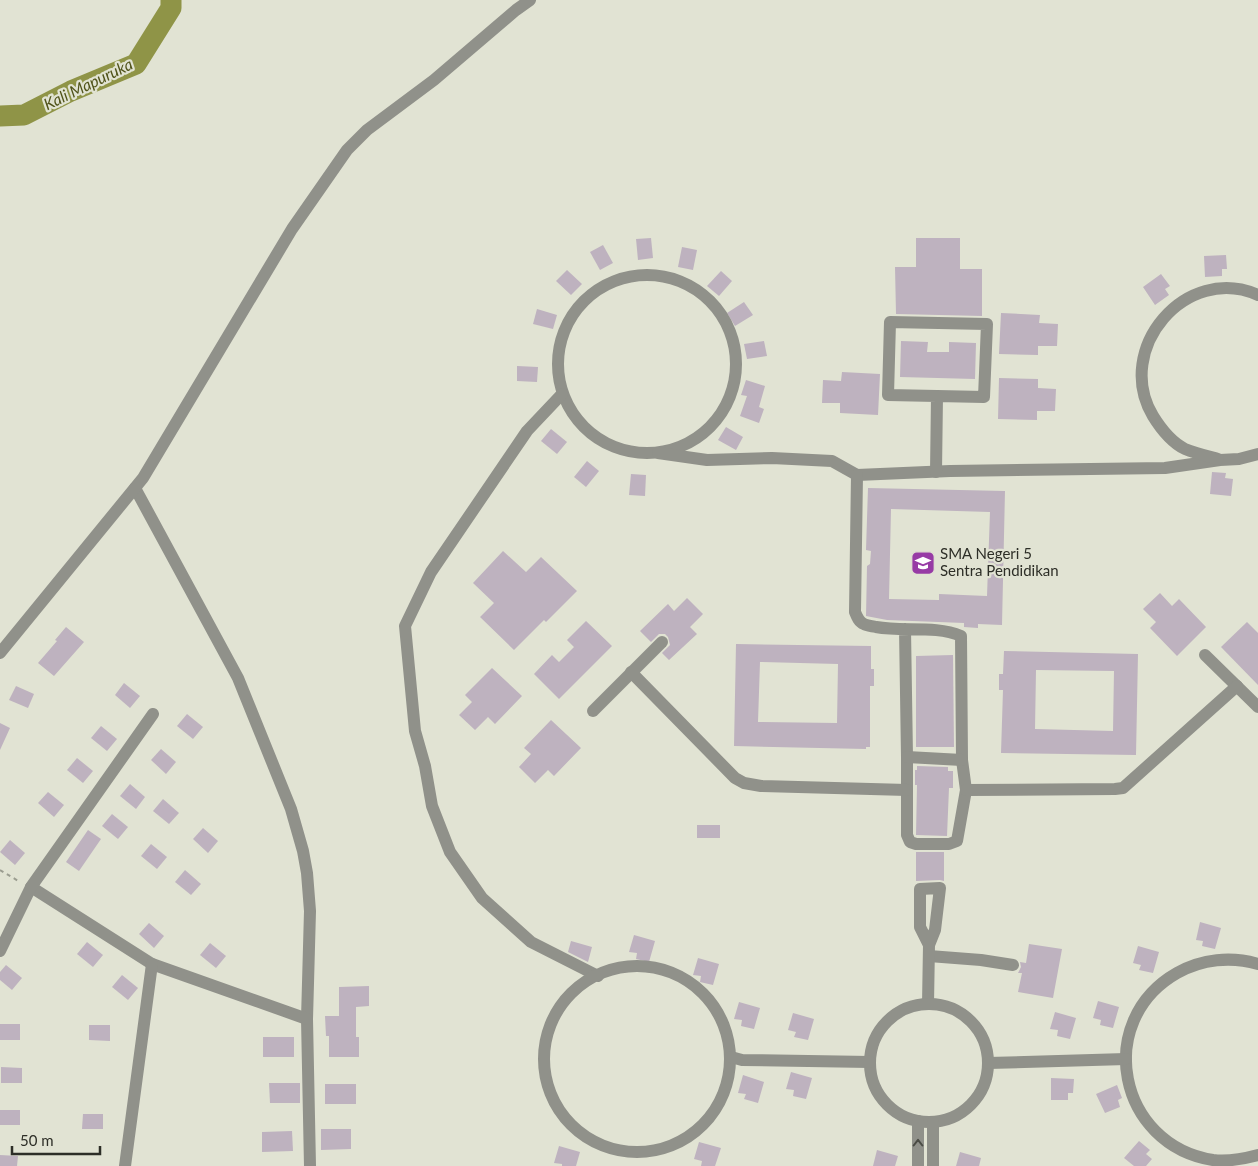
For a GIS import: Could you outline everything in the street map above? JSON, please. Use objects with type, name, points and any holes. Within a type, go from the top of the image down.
[{"type":"street","points":[[0,653],[135,488],[292,229],[347,150],[367,130],[434,80],[530,0]]},
{"type":"street","points":[[658,452],[686,444],[711,426],[728,402],[736,373],[734,343],[723,317],[704,295],[678,281],[650,275],[621,279],[595,291],[574,312],[561,337],[557,366],[562,394],[577,420],[600,440],[628,451],[658,452],[706,460],[772,458],[832,462],[857,475],[1165,468],[1239,459],[1258,454]]},
{"type":"street","points":[[1220,460],[1185,449],[1170,438],[1158,425],[1149,410],[1143,393],[1141,375],[1143,358],[1148,341],[1157,325],[1183,301],[1217,290],[1235,289],[1258,295]]},
{"type":"street","points":[[890,322],[987,324],[984,397],[937,396],[888,395],[890,322]]},
{"type":"street","points":[[562,394],[527,432],[430,572],[406,626],[415,732],[425,766],[432,806],[450,852],[482,898],[531,942],[598,976]]},
{"type":"street","points":[[936,472],[937,396]]},
{"type":"street","points":[[857,475],[854,612],[857,619],[864,624],[884,628],[905,629],[951,632],[961,636],[962,760],[966,790],[957,841],[949,844],[916,844],[908,839],[905,629]]},
{"type":"street","points":[[135,488],[238,678],[291,810],[303,852],[310,911],[307,1019],[310,1166]]},
{"type":"street","points":[[593,711],[662,642]]},
{"type":"street","points":[[1205,655],[1258,707]]},
{"type":"street","points":[[631,672],[735,778],[744,783],[760,786],[907,790]]},
{"type":"street","points":[[966,790],[1123,788],[1237,686]]},
{"type":"street","points":[[0,951],[31,888],[153,714]]},
{"type":"street","points":[[907,757],[962,760]]},
{"type":"street","points":[[31,888],[152,964],[307,1019]]},
{"type":"street","points":[[928,1004],[929,950],[1013,965]]},
{"type":"street","points":[[1258,964],[1224,959],[1192,965],[1163,981],[1141,1006],[1128,1036],[1125,1068],[1130,1090],[1139,1111],[1153,1130],[1171,1144],[1191,1154],[1214,1160],[1237,1160],[1258,1155]]},
{"type":"street","points":[[125,1166],[152,964]]},
{"type":"street","points":[[632,966],[662,969],[689,982],[711,1002],[725,1028],[731,1057],[728,1080],[720,1102],[707,1121],[690,1136],[668,1147],[646,1152],[622,1151],[600,1144],[580,1132],[563,1116],[552,1096],[544,1067],[546,1038],[558,1010],[577,988],[603,973],[632,966]]},
{"type":"street","points":[[928,1004],[947,1007],[964,1015],[977,1028],[986,1045],[988,1063],[986,1081],[978,1096],[966,1109],[950,1118],[933,1122],[918,1121],[902,1116],[888,1106],[878,1093],[872,1078],[870,1062],[873,1044],[881,1028],[895,1015],[911,1007],[928,1004]]},
{"type":"street","points":[[731,1057],[742,1060],[870,1062]]},
{"type":"street","points":[[988,1063],[1126,1059]]},
{"type":"street","points":[[918,1121],[918,1166]]},
{"type":"street","points":[[933,1122],[933,1166]]},
{"type":"path","points":[[0,870],[31,888]]},
{"type":"building","points":[[651,238],[653,258],[638,260],[636,239]]},
{"type":"building","points":[[916,238],[960,238],[960,269],[982,269],[982,316],[896,314],[895,267],[916,267]]},
{"type":"building","points":[[603,245],[613,263],[600,270],[590,252]]},
{"type":"building","points":[[682,247],[697,250],[693,270],[678,267]]},
{"type":"building","points":[[1226,255],[1227,269],[1222,269],[1222,276],[1205,277],[1204,256]]},
{"type":"building","points":[[567,270],[582,284],[571,295],[556,281]]},
{"type":"building","points":[[721,271],[732,281],[719,296],[707,286]]},
{"type":"building","points":[[1161,274],[1170,286],[1165,289],[1169,295],[1155,305],[1143,287]]},
{"type":"building","points":[[744,302],[753,315],[735,326],[727,313]]},
{"type":"building","points":[[537,309],[557,315],[553,329],[533,324]]},
{"type":"building","points":[[1001,313],[1040,315],[1039,323],[1058,324],[1057,346],[1038,346],[1038,355],[999,354]]},
{"type":"building","points":[[764,341],[767,356],[747,359],[744,344]]},
{"type":"building","points":[[901,341],[928,342],[927,352],[949,352],[949,342],[976,343],[975,379],[900,377]]},
{"type":"building","points":[[517,366],[538,367],[537,382],[517,381]]},
{"type":"building","points":[[842,372],[880,374],[878,415],[840,413],[840,403],[822,403],[823,380],[841,381]]},
{"type":"building","points":[[999,378],[1038,379],[1038,388],[1056,389],[1055,411],[1037,411],[1037,420],[998,419]]},
{"type":"building","points":[[746,380],[765,386],[759,407],[764,409],[759,423],[740,416],[747,396],[741,395]]},
{"type":"building","points":[[726,427],[743,437],[736,450],[718,440]]},
{"type":"building","points":[[551,429],[567,442],[557,454],[541,441]]},
{"type":"building","points":[[587,461],[599,471],[586,487],[574,477]]},
{"type":"building","points":[[1212,472],[1226,473],[1225,478],[1233,479],[1231,496],[1210,494]]},
{"type":"building","points":[[631,474],[646,475],[645,496],[629,495]]},
{"type":"building","points":[[868,488],[1005,491],[1002,625],[978,624],[978,628],[964,627],[964,623],[887,620],[866,616],[867,566],[870,564],[871,551],[866,550]],"holes":[[[891,509],[990,512],[987,596],[939,594],[939,600],[889,599]]]},
{"type":"building","points":[[503,551],[526,572],[541,557],[577,591],[514,650],[480,617],[494,603],[473,583]]},
{"type":"building","points":[[1160,593],[1172,606],[1179,599],[1206,627],[1177,656],[1150,628],[1156,622],[1143,609]]},
{"type":"building","points":[[687,598],[703,614],[690,627],[697,634],[669,660],[662,653],[670,645],[665,634],[659,634],[651,642],[640,631],[668,604],[674,611]]},
{"type":"building","points":[[586,621],[612,646],[559,699],[534,674],[552,655],[559,662],[574,647],[567,640]]},
{"type":"building","points":[[1247,622],[1258,633],[1258,685],[1221,647]]},
{"type":"building","points":[[66,627],[84,642],[54,676],[38,663]]},
{"type":"building","points":[[736,644],[871,646],[871,669],[874,669],[874,686],[870,686],[870,747],[866,747],[866,749],[734,746]],"holes":[[[760,662],[838,664],[837,723],[758,722]]]},
{"type":"building","points":[[1004,651],[1138,654],[1136,755],[1001,753],[1003,690],[999,690],[999,674],[1003,674]],"holes":[[[1036,670],[1114,671],[1113,731],[1035,729]]]},
{"type":"building","points":[[953,655],[954,747],[916,747],[916,656]]},
{"type":"building","points":[[492,668],[522,696],[495,724],[488,717],[475,730],[459,715],[472,702],[465,695]]},
{"type":"building","points":[[124,683],[140,696],[130,708],[115,695]]},
{"type":"building","points":[[16,686],[34,694],[28,708],[9,700]]},
{"type":"building","points":[[187,714],[203,727],[193,739],[177,726]]},
{"type":"building","points":[[551,720],[581,748],[554,776],[548,770],[535,783],[519,767],[531,754],[524,748]]},
{"type":"building","points":[[0,723],[10,728],[0,750]]},
{"type":"building","points":[[101,726],[117,739],[107,751],[91,738]]},
{"type":"building","points":[[161,749],[176,762],[166,774],[151,760]]},
{"type":"building","points":[[77,758],[93,771],[83,783],[67,770]]},
{"type":"building","points":[[917,766],[948,767],[948,771],[953,771],[953,788],[949,788],[947,836],[916,835],[917,785],[915,785],[915,770],[917,770]]},
{"type":"building","points":[[130,784],[145,797],[136,809],[120,796]]},
{"type":"building","points":[[48,792],[64,805],[54,817],[38,803]]},
{"type":"building","points":[[163,799],[179,813],[169,824],[153,811]]},
{"type":"building","points":[[112,814],[128,827],[118,839],[102,826]]},
{"type":"building","points":[[697,825],[720,825],[720,838],[697,838]]},
{"type":"building","points":[[203,828],[218,841],[208,853],[193,839]]},
{"type":"building","points":[[88,830],[101,839],[79,871],[66,862]]},
{"type":"building","points":[[10,840],[25,853],[15,865],[0,852]]},
{"type":"building","points":[[151,844],[167,857],[157,869],[141,856]]},
{"type":"building","points":[[916,852],[944,852],[944,881],[916,881]]},
{"type":"building","points":[[185,870],[201,884],[191,895],[175,882]]},
{"type":"building","points":[[1200,922],[1221,928],[1215,949],[1202,946],[1203,941],[1196,940]]},
{"type":"building","points":[[149,923],[164,936],[154,948],[139,934]]},
{"type":"building","points":[[634,935],[655,941],[649,962],[636,959],[637,953],[629,952]]},
{"type":"building","points":[[571,941],[592,947],[588,962],[568,952]]},
{"type":"building","points":[[87,942],[103,955],[93,967],[77,954]]},
{"type":"building","points":[[210,943],[226,956],[216,968],[200,955]]},
{"type":"building","points":[[1029,944],[1062,949],[1053,998],[1018,992],[1022,973],[1018,973],[1021,967],[1020,962],[1026,963]]},
{"type":"building","points":[[1138,946],[1159,952],[1153,973],[1139,970],[1141,965],[1133,963]]},
{"type":"building","points":[[698,958],[719,964],[713,985],[700,982],[701,976],[693,975]]},
{"type":"building","points":[[6,965],[22,978],[12,990],[0,980],[0,972]]},
{"type":"building","points":[[122,975],[138,988],[128,1000],[112,987]]},
{"type":"building","points":[[369,986],[369,1006],[356,1007],[356,1037],[359,1037],[359,1057],[329,1057],[329,1036],[326,1036],[325,1016],[339,1016],[339,987]]},
{"type":"building","points":[[1098,1001],[1119,1007],[1113,1028],[1100,1025],[1101,1020],[1093,1018]]},
{"type":"building","points":[[739,1002],[760,1008],[754,1029],[741,1026],[742,1020],[734,1019]]},
{"type":"building","points":[[1055,1012],[1076,1018],[1070,1039],[1057,1036],[1058,1030],[1050,1029]]},
{"type":"building","points":[[793,1013],[814,1019],[808,1040],[794,1037],[796,1032],[788,1030]]},
{"type":"building","points":[[0,1024],[20,1024],[20,1040],[0,1040]]},
{"type":"building","points":[[89,1025],[110,1025],[110,1041],[89,1040]]},
{"type":"building","points":[[263,1037],[294,1037],[294,1057],[263,1057]]},
{"type":"building","points":[[1,1067],[22,1068],[22,1083],[1,1083]]},
{"type":"building","points":[[791,1072],[812,1078],[806,1099],[793,1096],[794,1090],[786,1089]]},
{"type":"building","points":[[743,1075],[764,1082],[758,1103],[744,1099],[746,1094],[738,1093]]},
{"type":"building","points":[[1051,1078],[1074,1079],[1073,1093],[1068,1093],[1068,1100],[1051,1100]]},
{"type":"building","points":[[269,1083],[300,1083],[300,1103],[270,1103]]},
{"type":"building","points":[[325,1084],[356,1084],[356,1104],[325,1104]]},
{"type":"building","points":[[1117,1085],[1122,1098],[1118,1100],[1120,1107],[1105,1113],[1096,1094]]},
{"type":"building","points":[[0,1110],[20,1110],[20,1125],[0,1125]]},
{"type":"building","points":[[83,1114],[103,1114],[103,1129],[82,1129]]},
{"type":"building","points":[[321,1129],[351,1129],[351,1149],[321,1150]]},
{"type":"building","points":[[292,1131],[293,1151],[262,1152],[262,1132]]},
{"type":"building","points":[[1139,1141],[1150,1150],[1146,1154],[1152,1159],[1146,1166],[1134,1166],[1124,1158]]},
{"type":"building","points":[[699,1142],[721,1148],[715,1166],[701,1166],[702,1161],[694,1159]]},
{"type":"building","points":[[559,1146],[580,1152],[576,1166],[562,1166],[562,1164],[554,1163]]},
{"type":"building","points":[[877,1150],[898,1156],[895,1166],[873,1166]]},
{"type":"building","points":[[960,1152],[981,1158],[979,1166],[956,1166]]},
{"type":"building","points":[[0,1155],[18,1156],[17,1166],[0,1166]]},
{"type":"waterway","name":"Kali Mapuruka","points":[[0,116],[24,115],[71,91],[136,64],[171,8],[171,0]]},
{"type":"place","name":"SMA Negeri 5 Sentra Pendidikan","points":[[923,563]]}]
